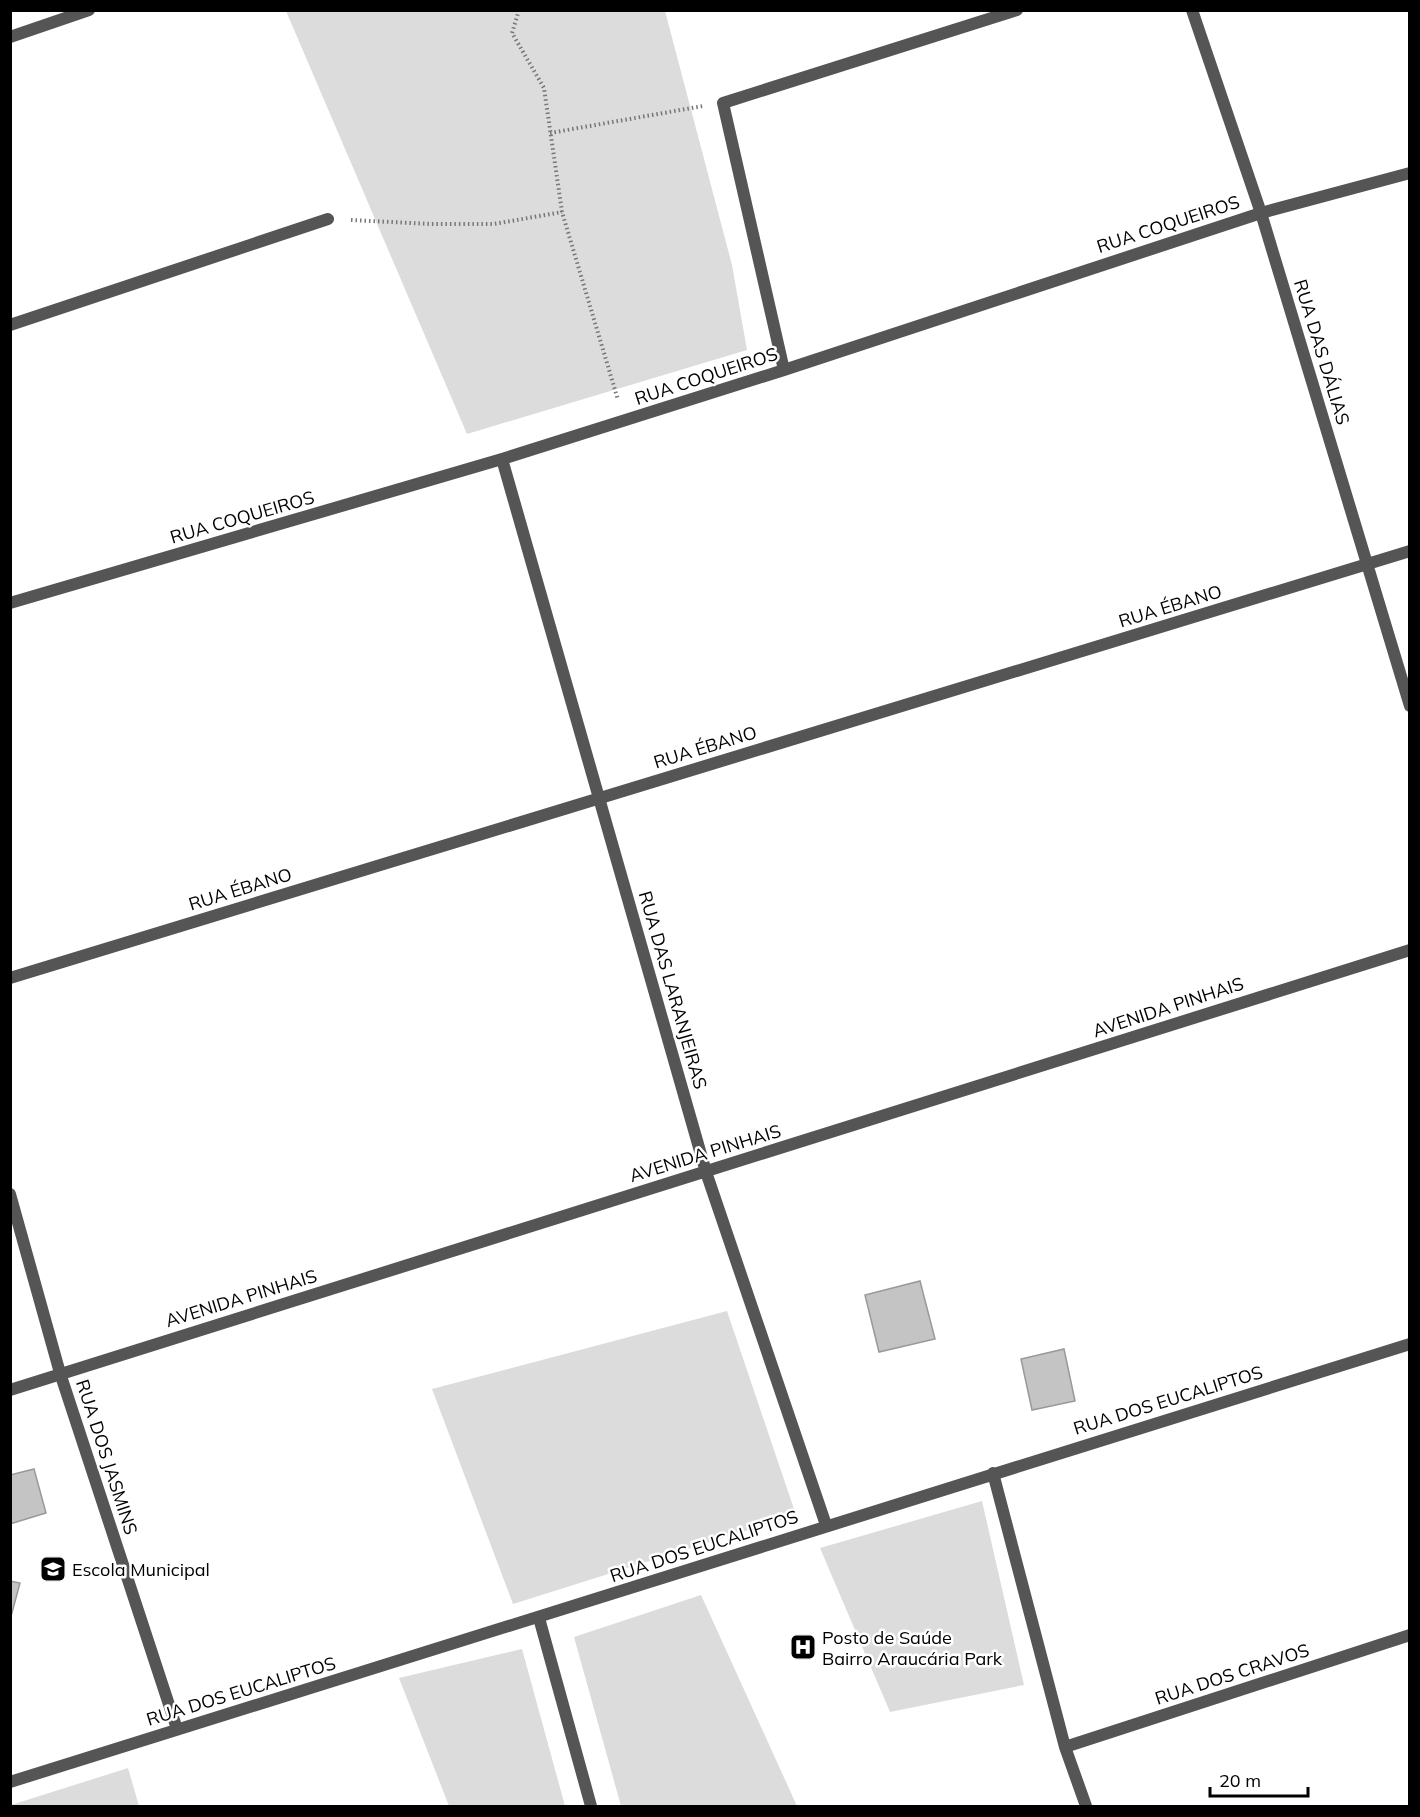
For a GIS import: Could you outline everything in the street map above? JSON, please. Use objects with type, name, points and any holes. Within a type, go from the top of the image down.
[{"type":"street","points":[[10,37],[89,10]]},
{"type":"street","points":[[784,370],[723,103],[1017,10]]},
{"type":"street","name":"RUA DAS DÁLIAS","points":[[1192,10],[1261,213],[1410,706]]},
{"type":"street","name":"RUA COQUEIROS","points":[[10,603],[502,459],[784,370],[1261,213],[1410,173]]},
{"type":"street","points":[[10,325],[328,219]]},
{"type":"street","name":"RUA DAS LARANJEIRAS","points":[[502,459],[706,1172],[826,1525]]},
{"type":"street","name":"RUA ÉBANO","points":[[10,978],[1410,551]]},
{"type":"street","name":"AVENIDA PINHAIS","points":[[10,1390],[60,1372],[706,1172],[1410,950]]},
{"type":"street","name":"RUA DOS JASMINS","points":[[10,1194],[60,1372],[177,1729]]},
{"type":"street","name":"RUA DOS EUCALIPTOS","points":[[10,1782],[1410,1344]]},
{"type":"street","points":[[993,1473],[1065,1747],[1086,1806]]},
{"type":"street","points":[[539,1618],[591,1806]]},
{"type":"street","name":"RUA DOS CRAVOS","points":[[1065,1747],[1410,1635]]},
{"type":"path","points":[[519,10],[512,33],[544,88],[562,212],[624,420]]},
{"type":"path","points":[[550,133],[723,103]]},
{"type":"path","points":[[328,219],[431,224],[494,224],[562,212]]},
{"type":"shaded area","points":[[286,11],[665,11],[732,265],[747,350],[467,434]]},
{"type":"shaded area","points":[[727,1311],[796,1515],[513,1604],[432,1389]]},
{"type":"shaded area","points":[[982,1501],[1024,1685],[890,1712],[820,1548]]},
{"type":"shaded area","points":[[701,1595],[797,1806],[621,1806],[574,1637]]},
{"type":"shaded area","points":[[522,1649],[565,1806],[449,1806],[399,1678]]},
{"type":"shaded area","points":[[128,1768],[139,1806],[11,1806],[11,1805]]},
{"type":"building","points":[[920,1281],[935,1339],[879,1352],[865,1295]]},
{"type":"building","points":[[1064,1349],[1075,1401],[1032,1410],[1021,1359]]},
{"type":"building","points":[[34,1469],[46,1513],[10,1524],[10,1475]]},
{"type":"building","points":[[10,1581],[20,1583],[10,1620]]},
{"type":"place","name":"Escola Municipal","points":[[53,1569]]},
{"type":"place","name":"Posto de Saúde Bairro Araucária Park","points":[[803,1647]]}]
